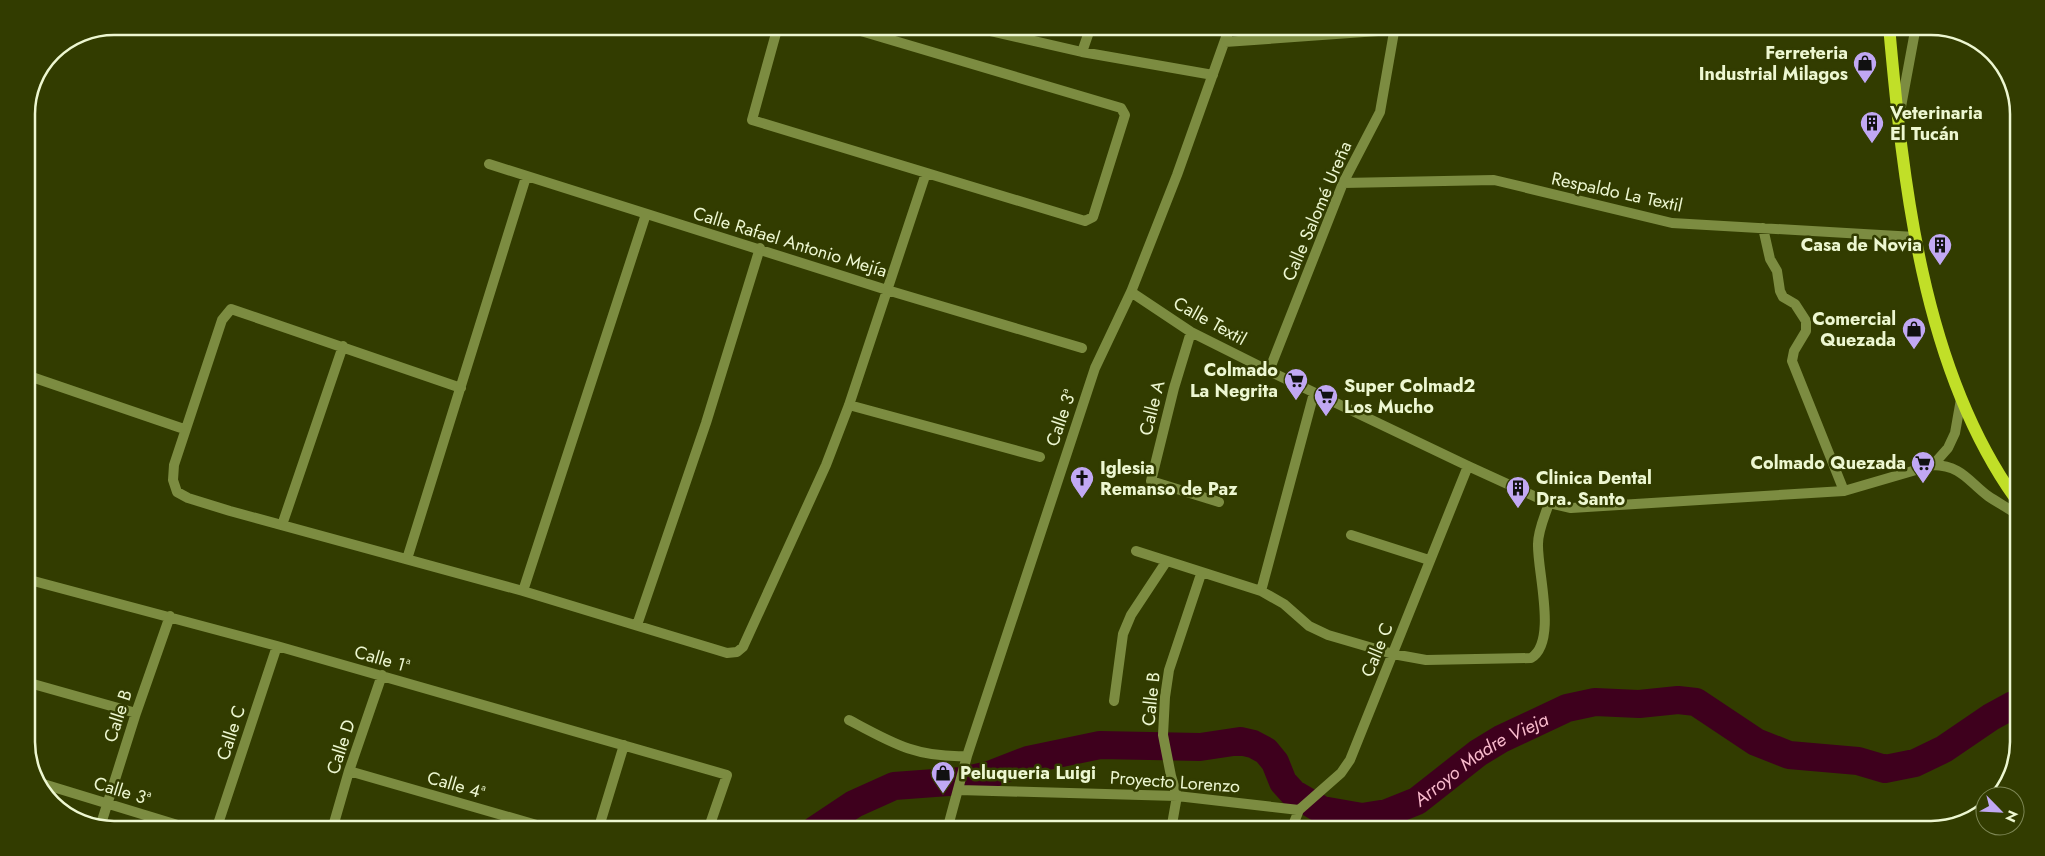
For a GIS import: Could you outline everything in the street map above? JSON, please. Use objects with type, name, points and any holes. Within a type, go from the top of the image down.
[{"type":"main road","points":[[1890,35],[1898,125],[1915,237],[1941,341],[1961,399],[1985,450],[2010,490]]},
{"type":"street","points":[[776,35],[752,120],[1085,221],[1095,214],[1124,112],[1118,106],[875,35]]},
{"type":"street","points":[[1007,35],[1082,52],[1213,75]]},
{"type":"street","points":[[1082,52],[1088,35]]},
{"type":"street","name":"Calle 3ª","points":[[950,821],[965,760],[1095,368],[1131,292],[1177,175],[1227,35]]},
{"type":"street","points":[[1225,42],[1320,35]]},
{"type":"street","name":"Calle Salomé Ureña","points":[[1269,371],[1343,183],[1380,112],[1399,35]]},
{"type":"street","points":[[1898,125],[1914,35]]},
{"type":"street","name":"Calle Rafael Antonio Mejía","points":[[489,164],[760,248],[887,290],[1082,348]]},
{"type":"street","points":[[461,388],[231,309],[222,320],[184,429],[174,465],[173,480],[177,492],[188,498],[523,591],[727,653],[737,652],[743,647],[826,465],[850,405],[926,173]]},
{"type":"street","points":[[406,559],[526,177]]},
{"type":"street","name":"Respaldo La Textil","points":[[1343,183],[1494,180],[1672,223],[1915,237]]},
{"type":"street","points":[[523,591],[646,214]]},
{"type":"street","points":[[1763,228],[1770,259],[1777,271],[1780,291],[1783,297],[1794,304],[1806,321],[1806,331],[1794,351],[1792,361],[1844,491]]},
{"type":"street","points":[[637,625],[706,423],[760,248]]},
{"type":"street","name":"Calle Textil","points":[[1131,292],[1191,332],[1314,393],[1550,503],[1571,508],[1844,491],[1933,465],[1950,466],[1960,471],[1988,496],[2010,510]]},
{"type":"street","name":"Calle A","points":[[1191,332],[1174,388],[1151,481],[1219,502]]},
{"type":"street","points":[[282,525],[343,346]]},
{"type":"street","points":[[35,378],[184,429]]},
{"type":"street","points":[[1261,591],[1314,393]]},
{"type":"street","points":[[1933,465],[1948,448],[1955,433],[1961,399]]},
{"type":"street","points":[[850,405],[1040,457]]},
{"type":"street","name":"Calle C","points":[[1295,821],[1299,810],[1341,773],[1350,760],[1468,466]]},
{"type":"street","points":[[1136,552],[1261,591],[1284,604],[1309,626],[1328,635],[1393,654],[1426,660],[1531,658],[1539,654],[1543,645],[1544,630],[1537,544],[1550,503]]},
{"type":"street","points":[[1351,535],[1430,560]]},
{"type":"street","points":[[1114,701],[1123,634],[1130,615],[1166,562]]},
{"type":"street","name":"Calle B","points":[[1173,821],[1177,796],[1166,755],[1163,735],[1165,697],[1170,670],[1202,574]]},
{"type":"street","name":"Calle 1ª","points":[[35,581],[170,616],[382,675],[727,775],[711,821]]},
{"type":"street","name":"Calle B","points":[[102,820],[136,713],[170,616]]},
{"type":"street","name":"Calle C","points":[[219,821],[277,646]]},
{"type":"street","name":"Calle D","points":[[335,821],[349,771],[382,675]]},
{"type":"street","points":[[35,685],[136,713]]},
{"type":"street","points":[[849,720],[908,750],[927,756],[965,760]]},
{"type":"street","points":[[601,821],[624,745]]},
{"type":"street","name":"Calle 4ª","points":[[349,771],[523,821]]},
{"type":"street","name":"Calle 3ª","points":[[49,787],[164,821]]},
{"type":"street","name":"Proyecto Lorenzo","points":[[959,790],[1177,796],[1299,810]]},
{"type":"waterway","name":"Arroyo Madre Vieja","points":[[828,821],[854,804],[894,786],[962,781],[989,775],[1028,760],[1100,745],[1200,747],[1240,741],[1253,744],[1266,751],[1275,762],[1283,782],[1293,793],[1322,810],[1362,817],[1387,813],[1417,801],[1478,753],[1501,739],[1567,708],[1595,702],[1639,704],[1678,700],[1696,702],[1756,742],[1789,755],[1858,761],[1885,769],[1915,763],[1944,749],[1991,717],[2010,707]]},
{"type":"place","name":"Ferreteria Industrial Milagos","points":[[1865,84]]},
{"type":"place","name":"Veterinaria El Tucán","points":[[1872,144]]},
{"type":"place","name":"Casa de Novia","points":[[1940,266]]},
{"type":"place","name":"Comercial Quezada","points":[[1914,350]]},
{"type":"place","name":"Colmado La Negrita","points":[[1296,401]]},
{"type":"place","name":"Super Colmad2 Los Mucho","points":[[1326,417]]},
{"type":"place","name":"Colmado Quezada","points":[[1923,484]]},
{"type":"place","name":"Iglesia Remanso de Paz","points":[[1082,499]]},
{"type":"place","name":"Clinica Dental Dra. Santo","points":[[1518,509]]},
{"type":"place","name":"Peluqueria Luigi","points":[[943,794]]}]
